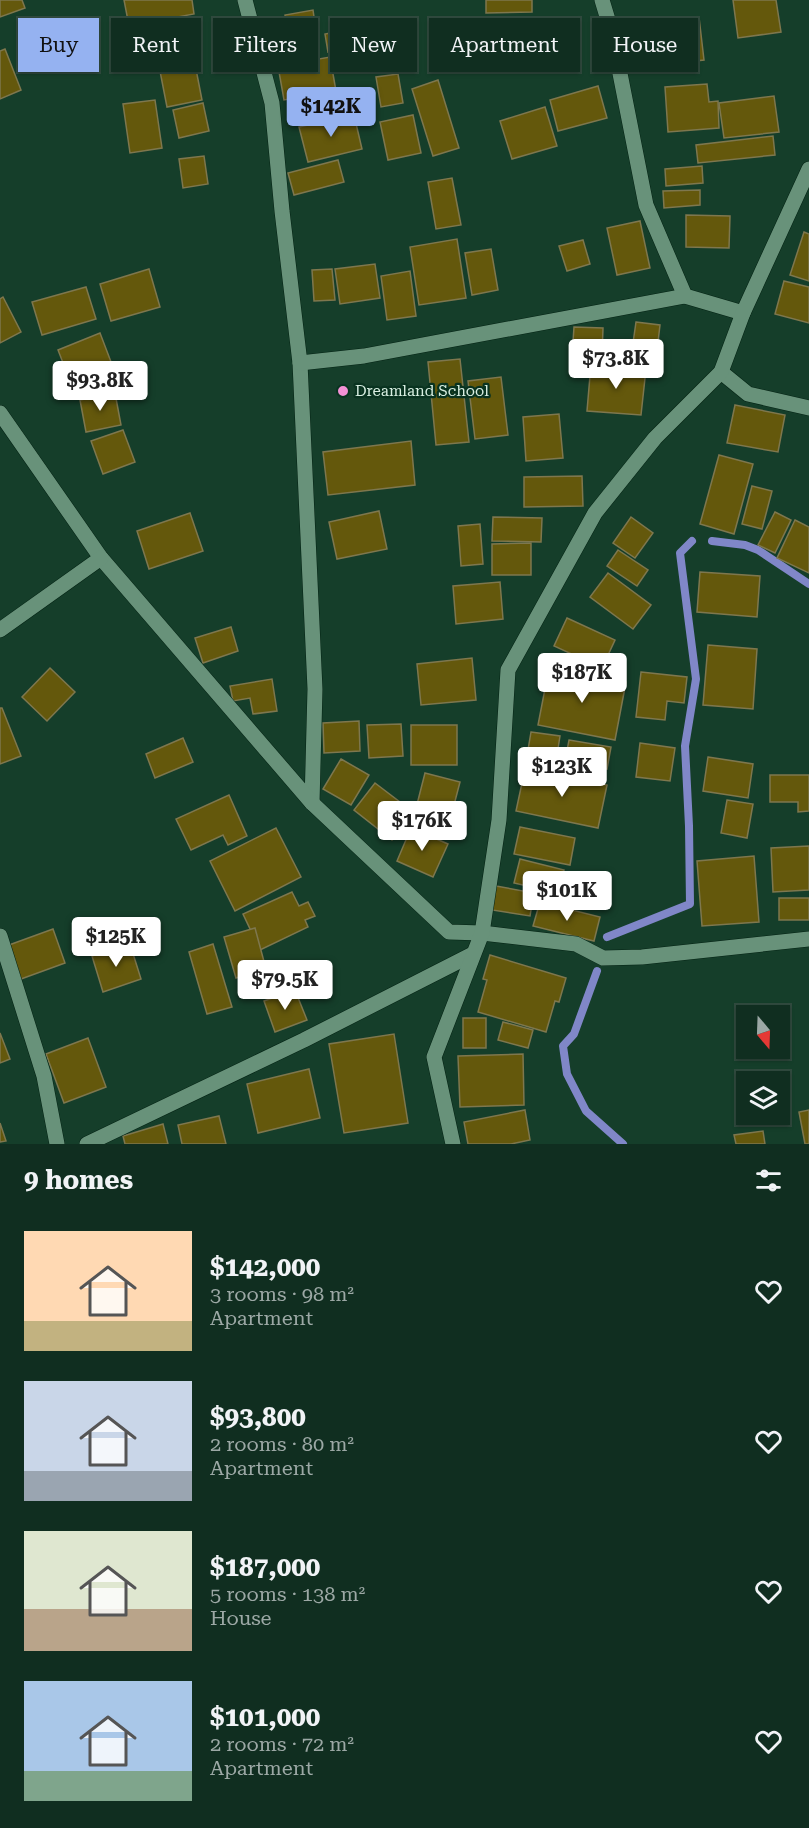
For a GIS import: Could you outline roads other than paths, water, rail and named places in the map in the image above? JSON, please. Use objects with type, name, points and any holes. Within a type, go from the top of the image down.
[{"type":"street","points":[[245,0],[272,103],[300,363],[315,688],[312,803]]},
{"type":"street","points":[[602,0],[612,33],[646,205],[685,296]]},
{"type":"street","points":[[453,1144],[434,1057],[482,933],[499,820],[508,670],[595,513],[655,438],[721,372],[743,313],[809,169]]},
{"type":"street","points":[[300,363],[364,356],[685,296],[743,313]]},
{"type":"street","points":[[721,372],[748,394],[809,408]]},
{"type":"street","points":[[0,413],[101,558],[312,803],[449,932],[482,933],[576,944],[603,958],[642,957],[809,939]]},
{"type":"street","points":[[0,630],[101,558]]},
{"type":"street","points":[[0,936],[44,1076],[57,1144]]},
{"type":"street","points":[[87,1144],[304,1040],[473,954]]},
{"type":"waterway","points":[[607,937],[690,904],[685,746],[696,679],[680,553],[692,541]]},
{"type":"waterway","points":[[712,541],[745,545],[758,550],[809,584]]},
{"type":"waterway","points":[[597,971],[574,1034],[563,1046],[567,1074],[586,1111],[623,1144]]},
{"type":"place","name":"Dreamland School","points":[[343,391]]}]
